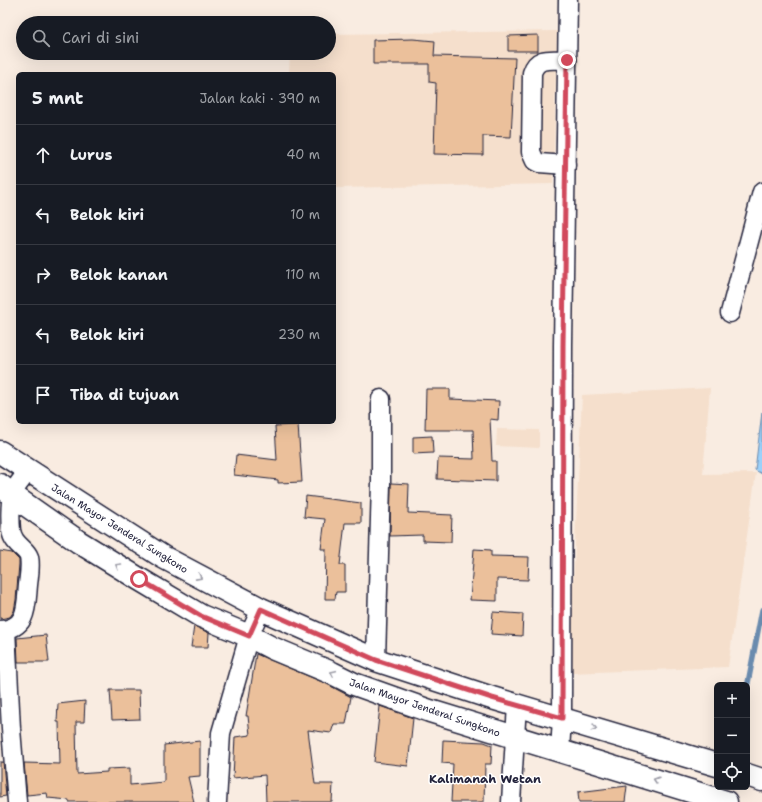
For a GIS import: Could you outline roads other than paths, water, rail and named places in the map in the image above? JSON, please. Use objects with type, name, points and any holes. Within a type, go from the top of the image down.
[{"type":"main road","name":"Jalan Mayor Jenderal Sungkono","points":[[0,452],[163,557],[261,609],[376,660],[516,705],[711,763]]},
{"type":"main road","name":"Jalan Mayor Jenderal Sungkono","points":[[6,490],[79,542],[201,616],[249,636],[272,648],[332,672],[354,684],[430,711],[726,802]]},
{"type":"street","points":[[560,751],[562,718],[563,345],[568,0]]},
{"type":"street","points":[[566,165],[540,163],[535,161],[531,152],[532,74],[534,66],[542,60],[567,60]]},
{"type":"street","points":[[730,313],[762,192]]},
{"type":"street","points":[[376,660],[381,483],[381,399]]},
{"type":"street","points":[[18,802],[3,630],[13,627],[20,622],[25,614],[30,564],[28,555],[16,542],[13,536],[6,490],[29,470]]},
{"type":"street","points":[[217,802],[221,733],[249,636],[261,609]]},
{"type":"street","points":[[511,802],[516,705]]},
{"type":"water","points":[[762,412],[762,474],[755,470]]},
{"type":"waterway","points":[[748,682],[762,610]]},
{"type":"district","name":"Kalimanah Wetan","points":[[485,779]]}]
